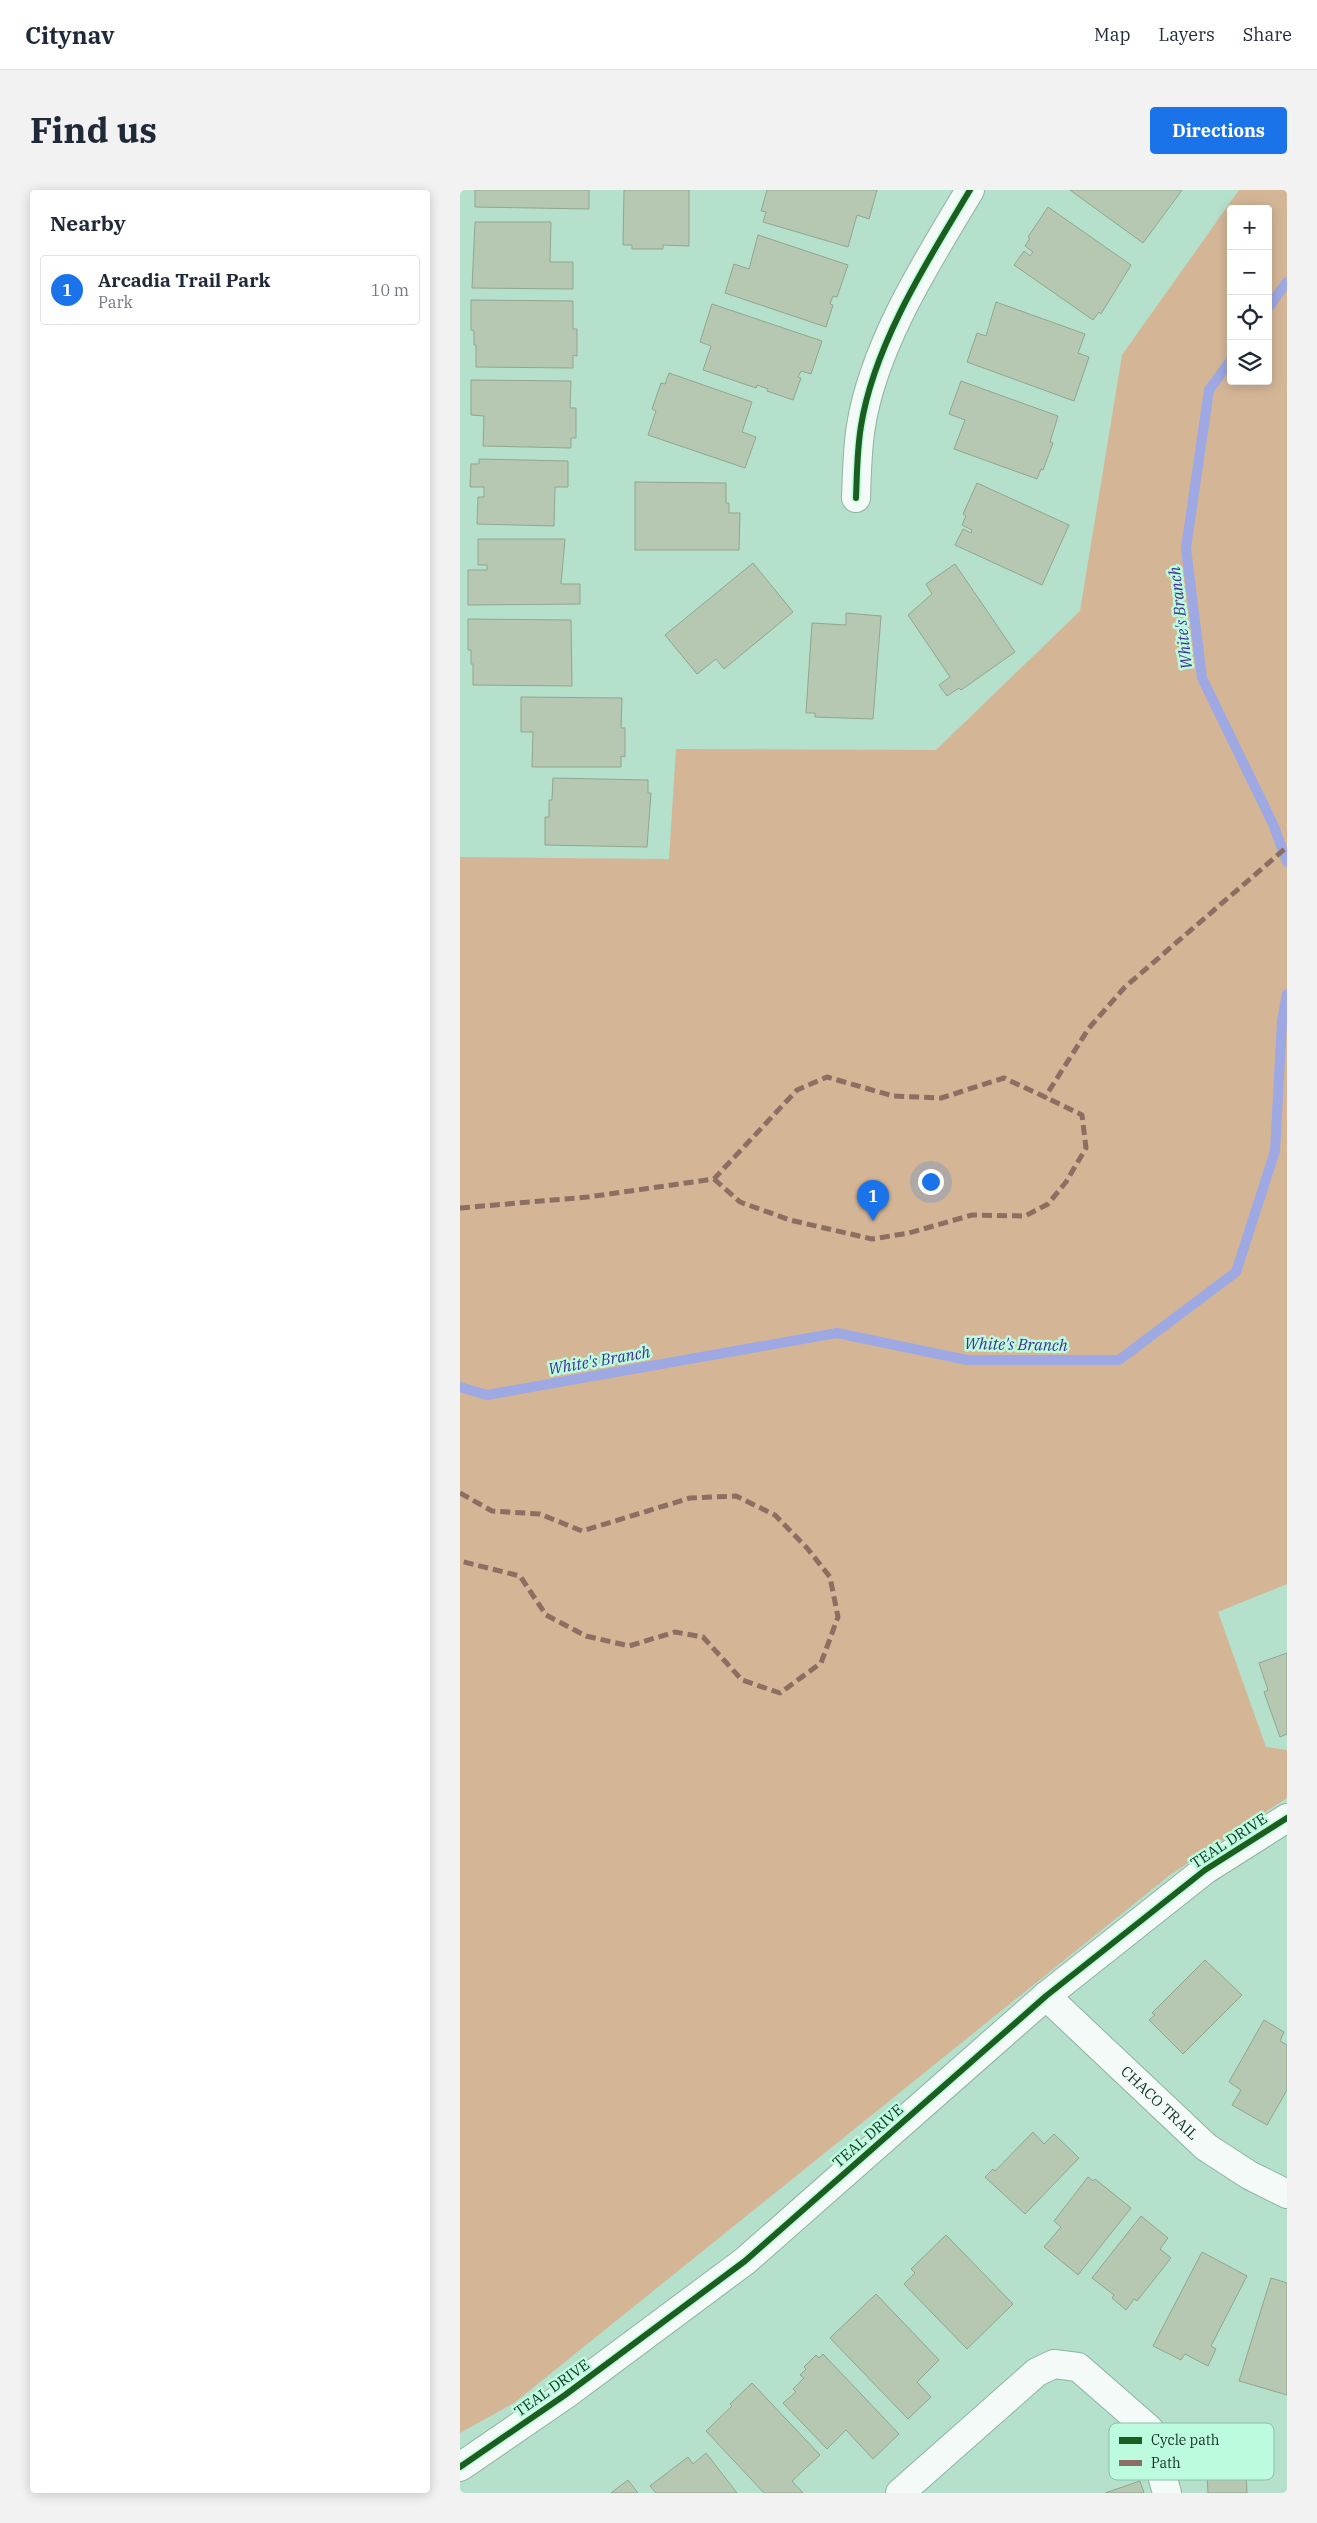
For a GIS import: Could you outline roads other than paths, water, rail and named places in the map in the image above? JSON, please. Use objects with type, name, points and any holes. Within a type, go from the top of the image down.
[{"type":"street","points":[[856,498],[861,425],[871,384],[884,349],[922,270],[970,190]]},
{"type":"street","name":"TEAL DRIVE","points":[[460,2466],[565,2395],[745,2261],[1046,1996],[1205,1870],[1287,1818]]},
{"type":"street","name":"CHACO TRAIL","points":[[1046,1996],[1206,2146],[1249,2175],[1287,2194]]},
{"type":"street","points":[[900,2493],[1037,2372],[1054,2364],[1078,2367],[1142,2423]]},
{"type":"street","points":[[1163,2480],[1167,2493]]},
{"type":"waterway","name":"White's Branch","points":[[1272,303],[1287,282]]},
{"type":"waterway","name":"White's Branch","points":[[1227,365],[1209,390],[1186,548],[1202,678],[1273,824],[1287,862]]},
{"type":"waterway","name":"White's Branch","points":[[460,1387],[487,1395],[837,1333],[967,1360],[1119,1360],[1236,1272],[1275,1151],[1282,1021],[1287,994]]},
{"type":"place","name":"Arcadia Trail Park","points":[[873,1221]]}]
